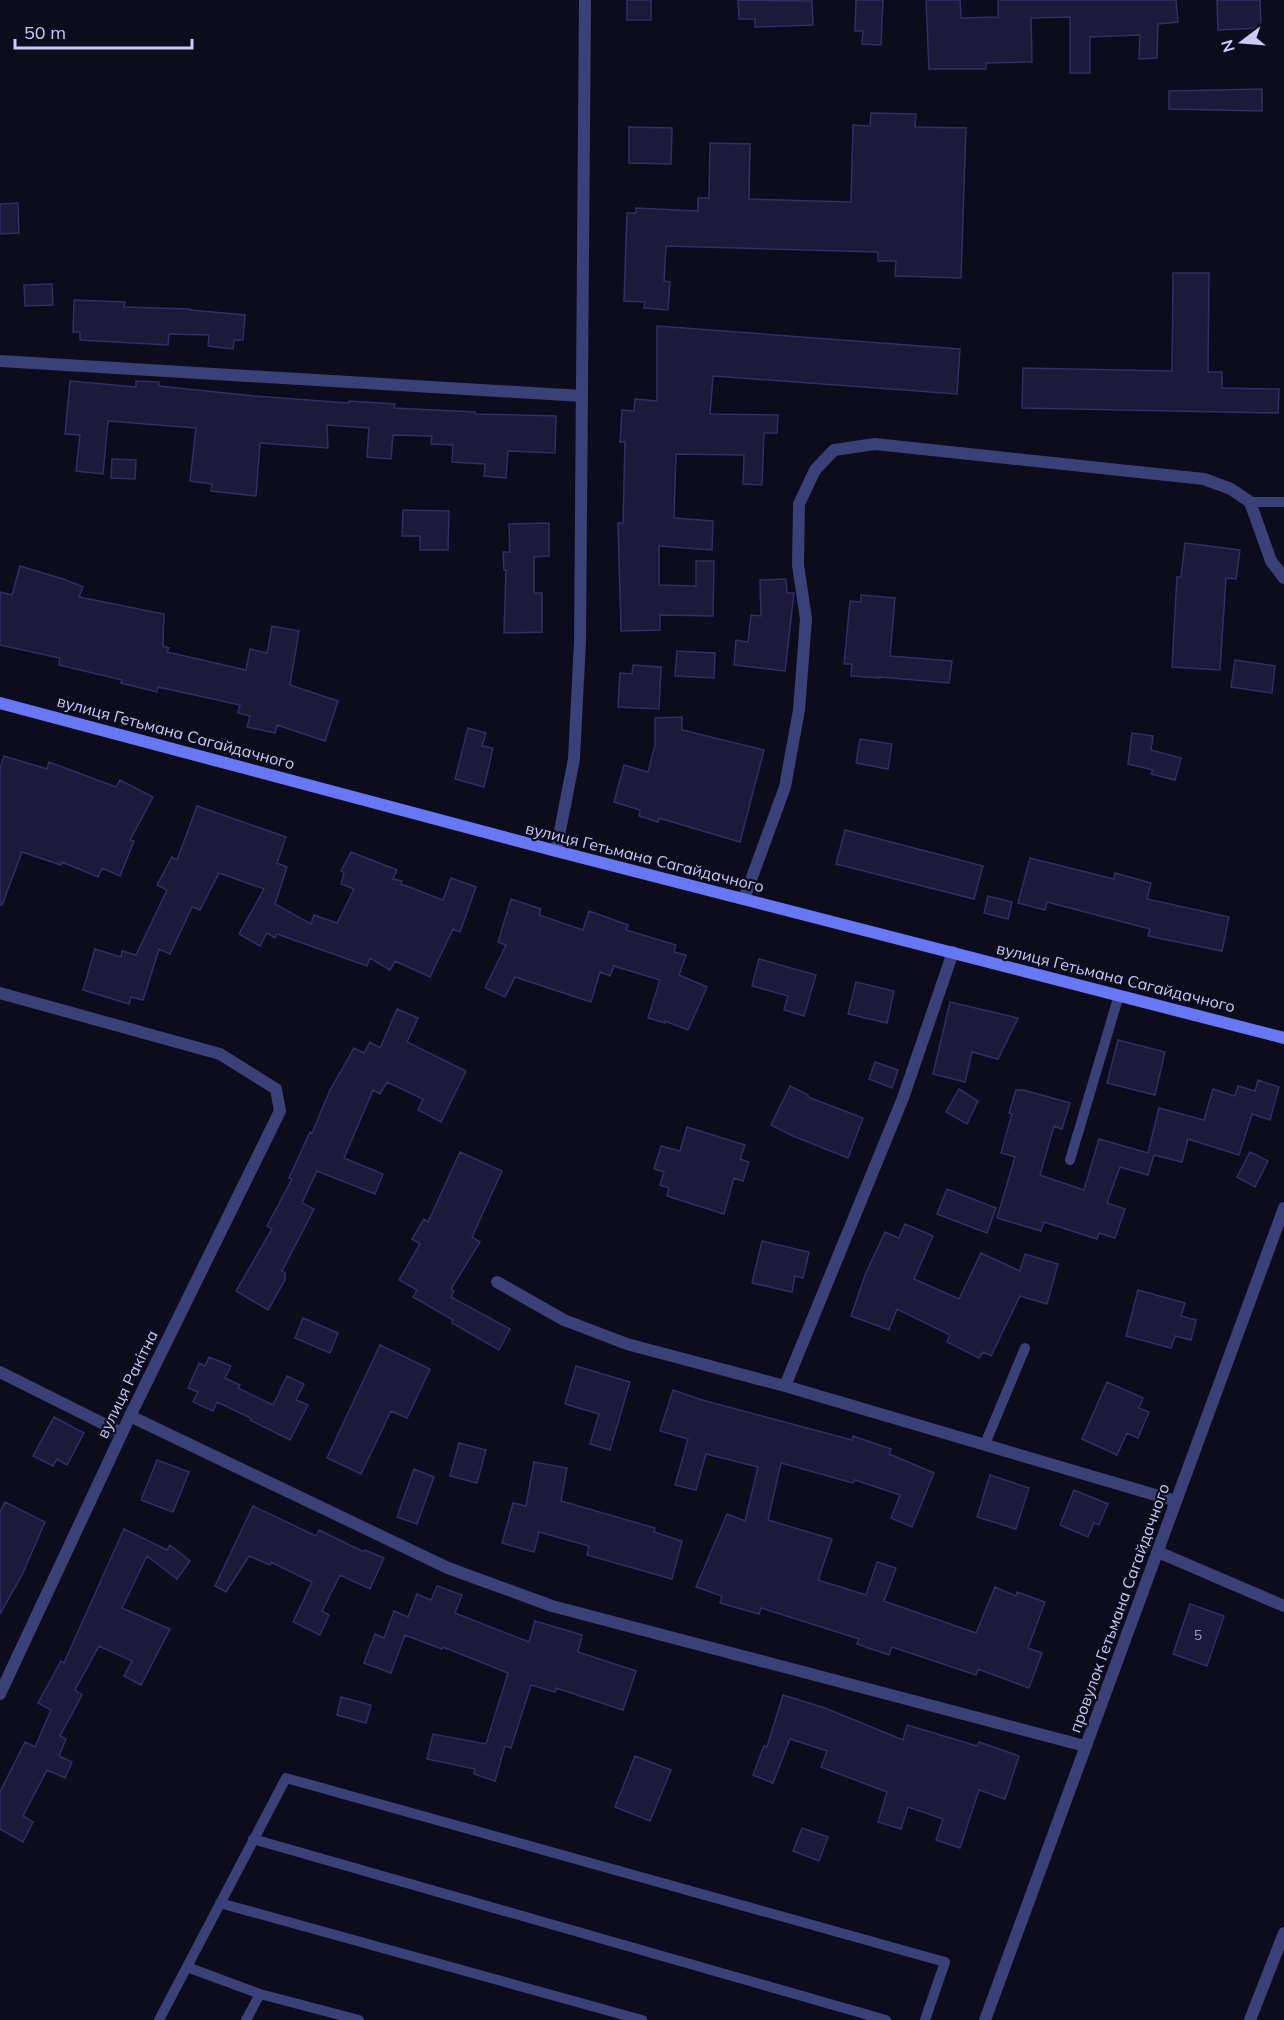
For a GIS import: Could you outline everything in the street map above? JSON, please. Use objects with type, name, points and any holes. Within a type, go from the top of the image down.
[{"type":"main road","name":"вулиця Гетьмана Сагайдачного","points":[[0,703],[556,851],[1284,1038]]},
{"type":"street","points":[[556,851],[574,759],[580,641],[585,0]]},
{"type":"street","points":[[0,361],[582,396]]},
{"type":"street","points":[[744,899],[785,787],[799,710],[806,619],[798,565],[800,504],[815,470],[834,450],[875,444],[1204,479],[1232,489],[1250,502],[1271,561],[1284,579]]},
{"type":"street","points":[[785,1386],[903,1098],[953,952]]},
{"type":"street","name":"вулиця Ракітна","points":[[0,993],[220,1054],[276,1089],[280,1111],[130,1416],[0,1694]]},
{"type":"street","name":"провулок Гетьмана Сагайдачного","points":[[985,2020],[1284,1208]]},
{"type":"street","points":[[497,1282],[564,1320],[627,1344],[785,1386],[1176,1501]]},
{"type":"street","points":[[0,1372],[122,1433]]},
{"type":"street","points":[[130,1416],[448,1569],[552,1606],[1086,1746]]},
{"type":"street","points":[[1158,1552],[1284,1606]]},
{"type":"street","points":[[1250,2020],[1284,1933]]},
{"type":"lane","points":[[1250,502],[1284,502]]},
{"type":"lane","points":[[1070,1160],[1119,995]]},
{"type":"lane","points":[[986,1444],[1025,1348]]},
{"type":"lane","points":[[159,2020],[286,1778],[945,1962],[924,2020]]},
{"type":"lane","points":[[253,1839],[871,2018],[886,2020]]},
{"type":"lane","points":[[220,1902],[642,2020]]},
{"type":"lane","points":[[187,1967],[260,1994],[359,2020]]},
{"type":"lane","points":[[246,2020],[260,1994]]},
{"type":"building","points":[[627,0],[651,0],[651,20],[627,20]]},
{"type":"building","points":[[738,0],[812,1],[813,25],[755,27],[755,19],[739,19]]},
{"type":"building","points":[[856,0],[883,0],[881,45],[862,44],[863,31],[855,31]]},
{"type":"building","points":[[926,0],[960,0],[961,18],[998,17],[998,0],[1176,0],[1178,22],[1158,24],[1157,58],[1139,59],[1140,35],[1090,37],[1090,73],[1070,73],[1070,17],[1031,18],[1032,62],[986,63],[986,69],[929,69]]},
{"type":"building","points":[[1217,0],[1260,0],[1261,28],[1218,30]]},
{"type":"building","points":[[1262,89],[1262,111],[1169,109],[1169,91]]},
{"type":"building","points":[[871,113],[916,114],[915,127],[966,128],[961,278],[895,276],[896,261],[878,261],[878,252],[666,246],[664,281],[670,282],[668,310],[644,308],[645,302],[624,301],[627,213],[636,213],[636,208],[698,211],[698,198],[709,198],[710,143],[750,144],[749,199],[851,202],[853,125],[870,126]]},
{"type":"building","points":[[629,127],[672,128],[671,164],[629,163]]},
{"type":"building","points":[[18,203],[19,233],[0,234],[0,204]]},
{"type":"building","points":[[1173,273],[1209,273],[1208,372],[1222,372],[1222,388],[1279,389],[1278,413],[1022,408],[1023,368],[1172,371]]},
{"type":"building","points":[[52,284],[53,305],[25,306],[24,285]]},
{"type":"building","points":[[74,300],[125,302],[124,307],[190,309],[245,315],[243,340],[234,340],[233,349],[208,346],[209,335],[169,334],[168,345],[80,340],[80,332],[73,332]]},
{"type":"building","points":[[657,326],[960,349],[957,394],[713,376],[710,414],[778,415],[777,433],[764,433],[762,485],[743,484],[744,455],[676,454],[674,518],[713,521],[712,550],[659,546],[659,585],[696,586],[696,561],[714,561],[713,616],[660,615],[660,630],[621,631],[618,523],[623,523],[625,442],[620,442],[622,410],[634,411],[635,399],[657,401]]},
{"type":"building","points":[[70,381],[136,387],[136,381],[159,382],[159,386],[254,396],[395,404],[394,408],[475,412],[475,414],[556,416],[555,453],[508,451],[506,478],[484,476],[485,464],[452,462],[453,445],[431,444],[432,436],[393,435],[391,459],[367,457],[369,428],[327,425],[328,448],[260,443],[256,496],[211,491],[212,484],[190,481],[196,428],[108,421],[103,474],[76,471],[80,435],[65,434]]},
{"type":"building","points":[[112,459],[136,460],[135,479],[111,478]]},
{"type":"building","points":[[403,510],[449,511],[448,550],[420,550],[420,536],[402,536]]},
{"type":"building","points":[[549,523],[549,556],[534,557],[534,593],[542,593],[542,632],[504,633],[506,570],[504,570],[503,552],[510,552],[509,524]]},
{"type":"building","points":[[1185,543],[1240,550],[1236,579],[1226,578],[1220,670],[1172,667],[1177,577],[1181,577]]},
{"type":"building","points":[[20,566],[83,587],[79,597],[164,614],[163,646],[169,648],[167,652],[246,670],[250,649],[267,653],[272,626],[299,631],[290,685],[338,701],[325,741],[277,725],[275,733],[247,727],[250,716],[238,713],[240,705],[158,687],[157,692],[121,683],[122,680],[59,665],[60,658],[0,645],[0,592],[12,595]]},
{"type":"building","points":[[786,579],[787,593],[794,593],[785,671],[734,665],[736,640],[748,642],[751,615],[761,616],[760,580]]},
{"type":"building","points":[[861,595],[895,598],[890,656],[952,661],[949,683],[851,676],[852,664],[844,664],[850,601],[861,602]]},
{"type":"building","points":[[677,651],[715,653],[714,678],[675,676]]},
{"type":"building","points":[[1235,660],[1275,666],[1272,693],[1231,687]]},
{"type":"building","points":[[633,665],[661,667],[659,709],[618,707],[620,673],[632,674]]},
{"type":"building","points":[[682,717],[682,730],[764,750],[740,842],[659,818],[658,822],[639,816],[640,810],[614,802],[624,765],[648,772],[655,745],[655,718]]},
{"type":"building","points":[[468,728],[486,733],[482,746],[493,748],[484,787],[455,779]]},
{"type":"building","points":[[1132,733],[1153,736],[1151,750],[1181,758],[1175,780],[1151,774],[1153,770],[1128,764]]},
{"type":"building","points":[[860,739],[892,744],[888,769],[856,763]]},
{"type":"building","points":[[4,756],[47,769],[49,762],[116,787],[120,780],[153,797],[130,840],[134,841],[120,876],[102,868],[98,877],[62,862],[61,865],[22,852],[2,905],[0,905],[0,769]]},
{"type":"building","points":[[197,806],[286,837],[277,863],[287,867],[275,904],[311,924],[314,915],[337,923],[354,889],[341,884],[344,873],[341,871],[351,852],[397,870],[393,879],[443,900],[451,878],[476,887],[460,932],[453,929],[430,977],[395,961],[390,970],[370,958],[367,966],[277,934],[275,938],[267,933],[260,946],[239,934],[264,889],[219,873],[200,910],[192,907],[170,954],[159,949],[143,1000],[131,997],[129,1004],[83,990],[95,949],[121,957],[122,951],[136,955],[167,890],[157,885],[172,857],[177,860]]},
{"type":"building","points":[[845,830],[983,866],[974,899],[836,864]]},
{"type":"building","points":[[1030,858],[1114,879],[1115,873],[1151,883],[1147,899],[1229,917],[1222,951],[1148,936],[1150,929],[1047,902],[1045,910],[1018,903]]},
{"type":"building","points":[[988,896],[1012,902],[1008,919],[984,913]]},
{"type":"building","points":[[511,899],[541,909],[539,915],[583,930],[589,911],[628,925],[626,930],[676,945],[674,952],[686,955],[679,975],[707,987],[688,1030],[665,1021],[665,1023],[648,1018],[660,980],[614,966],[610,976],[600,972],[591,1002],[515,977],[505,997],[485,988],[506,945],[498,942]]},
{"type":"building","points":[[759,959],[816,975],[804,1016],[784,1010],[788,996],[752,986]]},
{"type":"building","points":[[856,982],[894,991],[887,1023],[848,1014]]},
{"type":"building","points":[[950,1002],[1018,1018],[998,1059],[972,1052],[965,1082],[933,1074]]},
{"type":"building","points":[[397,1009],[418,1018],[407,1042],[466,1071],[441,1122],[418,1110],[423,1099],[387,1082],[380,1094],[373,1090],[344,1158],[383,1174],[375,1194],[317,1171],[302,1203],[314,1209],[282,1271],[285,1273],[285,1280],[268,1310],[236,1291],[272,1229],[267,1226],[292,1179],[289,1178],[310,1132],[312,1133],[330,1090],[354,1048],[364,1053],[370,1042],[380,1048]]},
{"type":"building","points":[[1118,1040],[1165,1052],[1155,1095],[1107,1083]]},
{"type":"building","points":[[875,1062],[898,1070],[892,1088],[869,1079]]},
{"type":"building","points":[[1258,1080],[1279,1087],[1270,1120],[1252,1114],[1239,1155],[1188,1139],[1182,1162],[1154,1155],[1148,1175],[1120,1167],[1107,1203],[1125,1209],[1115,1238],[1099,1233],[1097,1239],[1044,1222],[1041,1231],[997,1218],[1015,1157],[1001,1153],[1016,1090],[1024,1090],[1070,1103],[1062,1129],[1054,1126],[1040,1175],[1084,1190],[1099,1139],[1148,1153],[1159,1108],[1204,1120],[1213,1089],[1235,1096],[1238,1086],[1255,1091]]},
{"type":"building","points":[[790,1086],[808,1097],[863,1118],[848,1158],[771,1125]]},
{"type":"building","points":[[959,1089],[978,1101],[967,1124],[946,1112]]},
{"type":"building","points":[[687,1127],[745,1145],[740,1159],[749,1162],[743,1181],[734,1178],[724,1214],[667,1196],[669,1188],[660,1185],[664,1172],[654,1169],[661,1146],[680,1151]]},
{"type":"building","points":[[460,1152],[502,1171],[472,1237],[480,1242],[451,1289],[454,1291],[451,1297],[510,1329],[499,1350],[413,1297],[417,1290],[399,1280],[420,1244],[412,1239],[424,1219],[428,1222]]},
{"type":"building","points":[[1250,1152],[1268,1161],[1255,1187],[1237,1177]]},
{"type":"building","points":[[947,1189],[996,1208],[987,1233],[937,1214]]},
{"type":"building","points":[[905,1224],[933,1236],[914,1279],[959,1299],[981,1253],[1020,1271],[1025,1254],[1058,1264],[1047,1304],[1020,1296],[991,1356],[983,1352],[979,1358],[947,1342],[950,1335],[897,1309],[889,1330],[851,1316],[865,1275],[885,1232],[899,1238]]},
{"type":"building","points":[[762,1241],[809,1252],[803,1278],[795,1276],[792,1292],[752,1283]]},
{"type":"building","points":[[1138,1290],[1185,1303],[1181,1316],[1196,1320],[1191,1340],[1175,1336],[1171,1348],[1126,1336]]},
{"type":"building","points":[[303,1318],[338,1333],[330,1353],[295,1338]]},
{"type":"building","points":[[380,1345],[430,1369],[407,1418],[391,1411],[361,1474],[327,1458]]},
{"type":"building","points":[[209,1357],[231,1366],[225,1378],[240,1385],[238,1388],[273,1405],[287,1376],[304,1384],[296,1400],[308,1405],[290,1440],[217,1402],[213,1411],[193,1402],[198,1392],[188,1388],[199,1363],[205,1366]]},
{"type":"building","points":[[576,1366],[630,1382],[610,1450],[590,1444],[599,1414],[565,1404]]},
{"type":"building","points":[[1107,1382],[1143,1398],[1139,1408],[1149,1412],[1138,1438],[1127,1433],[1117,1455],[1082,1439]]},
{"type":"building","points":[[673,1390],[702,1400],[852,1440],[853,1436],[891,1449],[889,1454],[934,1473],[912,1527],[891,1518],[900,1495],[855,1480],[853,1483],[781,1463],[768,1520],[832,1539],[818,1580],[866,1595],[877,1562],[896,1568],[884,1601],[976,1633],[995,1587],[1016,1596],[1017,1592],[1045,1602],[1028,1648],[1042,1653],[1029,1688],[978,1669],[976,1675],[892,1647],[889,1655],[857,1644],[859,1639],[761,1608],[759,1614],[720,1603],[722,1596],[696,1587],[727,1514],[745,1521],[758,1467],[706,1454],[696,1490],[675,1485],[688,1439],[660,1431]]},
{"type":"building","points":[[54,1417],[84,1433],[67,1465],[57,1459],[53,1466],[33,1456]]},
{"type":"building","points":[[459,1443],[486,1450],[477,1483],[450,1476]]},
{"type":"building","points":[[157,1460],[189,1472],[173,1512],[141,1500]]},
{"type":"building","points":[[534,1462],[567,1468],[561,1501],[655,1528],[654,1532],[682,1541],[672,1579],[587,1555],[589,1546],[539,1532],[534,1552],[502,1543],[513,1503],[526,1506]]},
{"type":"building","points":[[414,1469],[434,1477],[417,1524],[397,1517]]},
{"type":"building","points":[[990,1475],[1029,1488],[1016,1529],[977,1517]]},
{"type":"building","points":[[1074,1490],[1108,1504],[1099,1525],[1094,1523],[1088,1537],[1060,1525]]},
{"type":"building","points":[[5,1502],[45,1522],[22,1575],[0,1614],[0,1512]]},
{"type":"building","points":[[253,1506],[316,1536],[319,1530],[364,1552],[365,1550],[384,1558],[370,1589],[340,1575],[322,1611],[329,1615],[320,1635],[293,1622],[312,1582],[271,1562],[270,1565],[249,1556],[226,1592],[215,1586]]},
{"type":"building","points":[[124,1529],[167,1550],[170,1545],[190,1561],[177,1579],[147,1556],[122,1608],[170,1629],[141,1685],[124,1676],[132,1661],[99,1646],[75,1690],[82,1695],[60,1736],[66,1739],[59,1756],[72,1762],[65,1778],[47,1770],[23,1816],[33,1822],[23,1842],[0,1829],[0,1792],[25,1742],[35,1747],[51,1710],[38,1703],[61,1661],[64,1663]]},
{"type":"building","points":[[437,1586],[462,1595],[455,1613],[529,1642],[535,1621],[582,1635],[578,1652],[636,1671],[623,1710],[556,1688],[555,1692],[531,1685],[511,1748],[505,1746],[495,1781],[474,1774],[475,1769],[427,1759],[433,1734],[486,1744],[508,1673],[443,1647],[442,1649],[405,1635],[391,1673],[364,1663],[375,1634],[384,1638],[394,1611],[408,1617],[417,1594],[431,1600]]},
{"type":"building","points":[[1190,1604],[1224,1616],[1207,1666],[1173,1654]]},
{"type":"building","points":[[783,1695],[825,1708],[903,1740],[907,1725],[977,1746],[979,1742],[1019,1756],[1005,1799],[979,1790],[960,1848],[936,1840],[943,1819],[908,1807],[901,1829],[878,1822],[887,1792],[821,1767],[827,1751],[790,1739],[773,1783],[753,1775],[764,1746],[767,1747]]},
{"type":"building","points":[[341,1697],[371,1705],[366,1723],[337,1715]]},
{"type":"building","points":[[635,1756],[671,1770],[650,1821],[615,1807]]},
{"type":"building","points":[[802,1828],[828,1837],[819,1861],[793,1851]]}]
